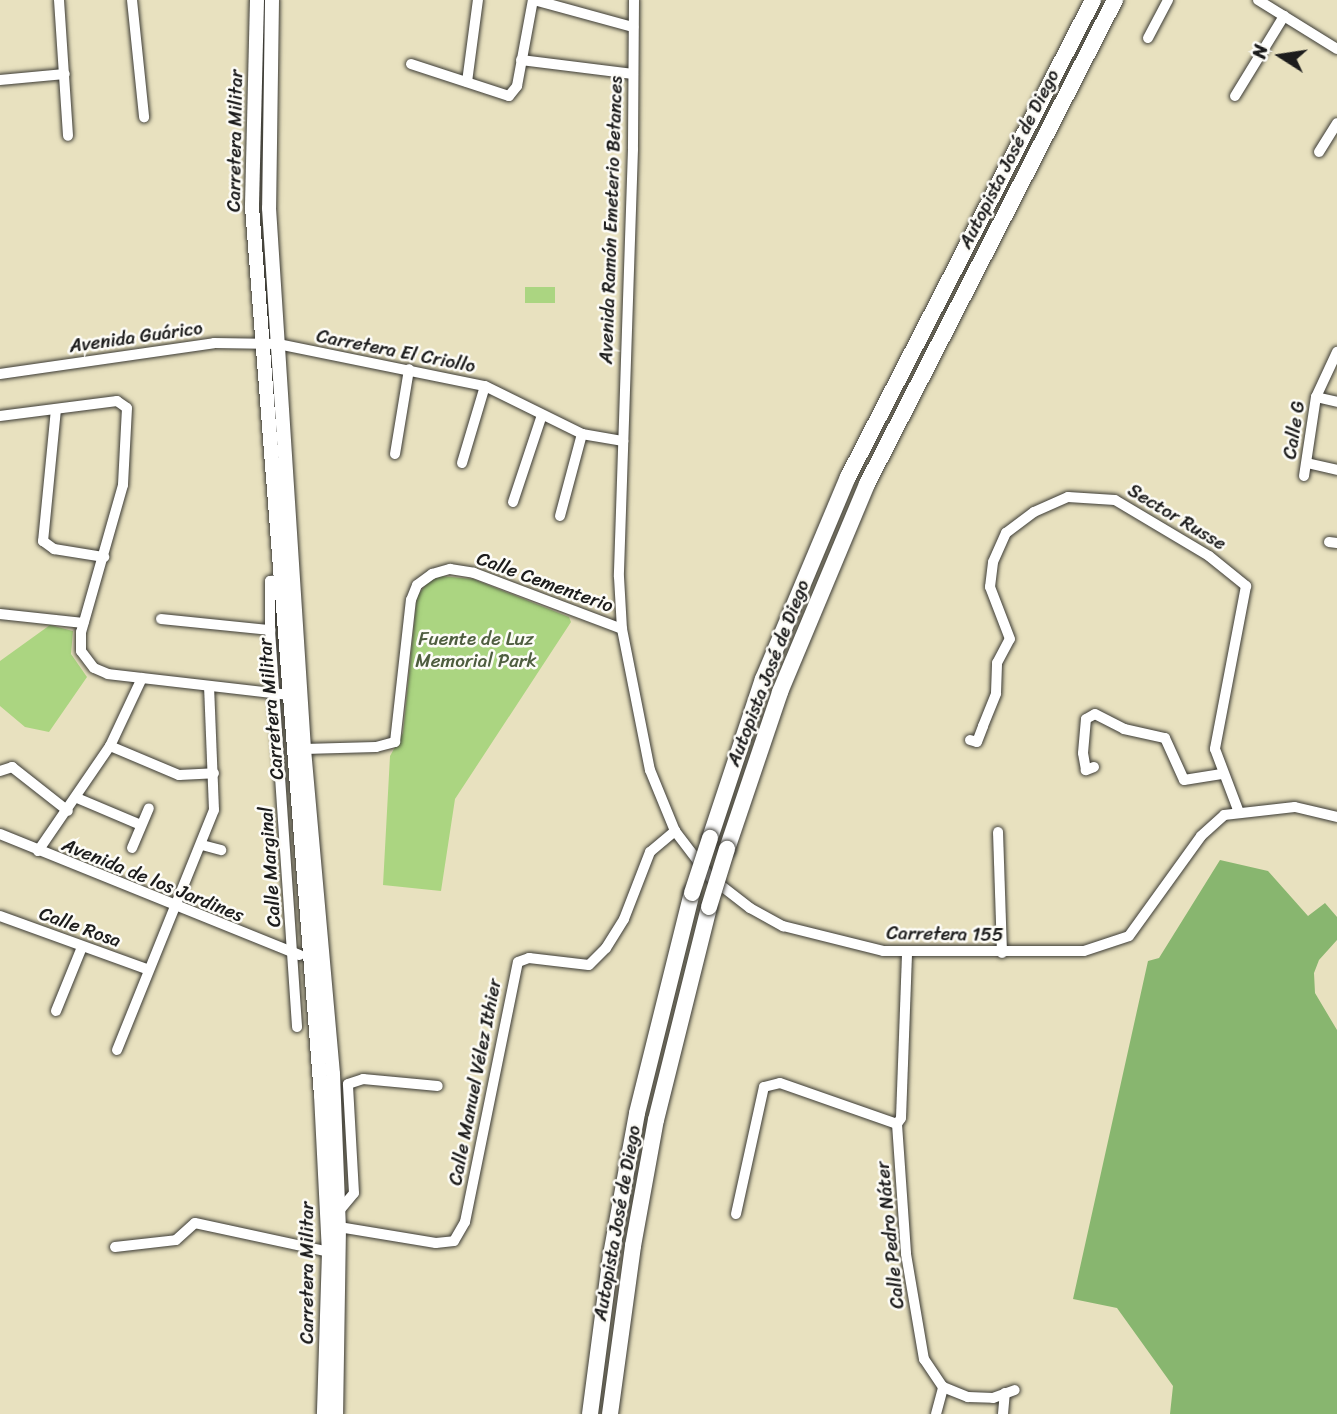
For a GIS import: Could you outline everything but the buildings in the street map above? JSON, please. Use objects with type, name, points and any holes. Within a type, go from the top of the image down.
[{"type":"highway","name":"Autopista José de Diego","points":[[590,1414],[635,1127],[692,893],[764,679],[848,477],[1093,0]]},
{"type":"highway","name":"Autopista José de Diego","points":[[610,1414],[652,1145],[709,907],[780,692],[867,484],[1115,0]]},
{"type":"main road","name":"Carretera Militar","points":[[257,0],[252,207],[280,580],[282,694],[333,1074],[340,1227],[336,1414]]},
{"type":"main road","name":"Carretera Militar","points":[[272,0],[268,131],[278,344],[317,955],[329,1252],[324,1414]]},
{"type":"street","points":[[59,0],[68,136]]},
{"type":"street","points":[[132,0],[144,117]]},
{"type":"street","points":[[467,82],[478,0]]},
{"type":"street","points":[[411,64],[509,96],[517,86],[534,0],[633,27]]},
{"type":"street","name":"Avenida Ramón Emeterio Betances","points":[[623,441],[634,0]]},
{"type":"street","points":[[1148,38],[1168,0]]},
{"type":"street","points":[[1258,0],[1337,49]]},
{"type":"street","points":[[1235,96],[1284,16]]},
{"type":"street","points":[[521,60],[633,74]]},
{"type":"street","points":[[0,80],[65,74]]},
{"type":"street","points":[[1319,152],[1337,123]]},
{"type":"street","name":"Avenida Guárico","points":[[0,374],[214,343],[278,344]]},
{"type":"street","name":"Carretera El Criollo","points":[[278,344],[485,386],[582,434],[623,441]]},
{"type":"street","name":"Calle G","points":[[1304,476],[1317,397],[1337,352]]},
{"type":"street","points":[[395,454],[409,369]]},
{"type":"street","points":[[462,463],[485,386]]},
{"type":"street","points":[[1317,397],[1337,402]]},
{"type":"street","points":[[0,416],[117,401],[127,408],[123,485],[84,623],[81,650],[94,668],[142,678],[282,694]]},
{"type":"street","points":[[56,409],[43,541],[54,549],[104,557]]},
{"type":"street","points":[[513,502],[542,415]]},
{"type":"street","points":[[560,516],[582,434]]},
{"type":"street","name":"Carretera 155","points":[[623,441],[619,577],[622,629],[644,753],[675,831],[710,877],[770,920],[809,934],[907,954],[1084,951],[1129,936],[1208,827],[1238,810],[1296,807],[1335,817]]},
{"type":"street","points":[[1307,463],[1337,470]]},
{"type":"street","name":"Sector Russe","points":[[970,740],[977,742],[984,726],[996,693],[997,663],[1010,639],[990,587],[1001,543],[1010,529],[1034,512],[1068,497],[1091,495],[1124,504],[1234,572],[1246,586],[1215,750],[1238,810]]},
{"type":"street","name":"Calle Cementerio","points":[[304,748],[395,743],[411,600],[417,585],[432,574],[450,569],[474,573],[622,629]]},
{"type":"street","name":"Calle Marginal","points":[[280,580],[270,581],[271,629],[282,694],[297,1027]]},
{"type":"street","points":[[0,614],[84,623]]},
{"type":"street","points":[[161,619],[271,629]]},
{"type":"street","points":[[38,851],[77,798],[110,746],[142,678]]},
{"type":"street","points":[[117,1050],[214,810],[209,686]]},
{"type":"street","points":[[1094,767],[1086,770],[1083,753],[1086,719],[1095,714],[1124,729],[1165,738],[1184,780],[1222,774]]},
{"type":"street","points":[[110,746],[179,775],[214,773]]},
{"type":"street","points":[[0,771],[12,767],[68,811]]},
{"type":"street","points":[[77,798],[141,825]]},
{"type":"street","points":[[1335,817],[1337,805]]},
{"type":"street","points":[[132,848],[149,808]]},
{"type":"street","name":"Calle Manuel Vélez Ithier","points":[[340,1227],[436,1243],[453,1241],[465,1222],[519,962],[529,958],[589,965],[606,948],[624,919],[650,852],[675,831]]},
{"type":"street","points":[[998,832],[1002,953]]},
{"type":"street","name":"Avenida de los Jardines","points":[[0,834],[295,955]]},
{"type":"street","points":[[202,845],[221,850]]},
{"type":"street","name":"Calle Rosa","points":[[0,916],[149,970]]},
{"type":"street","points":[[57,1011],[82,947]]},
{"type":"street","name":"Calle Pedro Náter","points":[[907,954],[901,1118],[897,1125],[912,1301],[924,1359],[943,1387]]},
{"type":"street","points":[[295,955],[317,955]]},
{"type":"street","points":[[333,1074],[348,1084]]},
{"type":"street","points":[[348,1084],[363,1079],[438,1086]]},
{"type":"street","points":[[736,1214],[764,1087],[780,1083],[897,1125]]},
{"type":"street","points":[[339,1211],[354,1193],[348,1084]]},
{"type":"street","points":[[115,1247],[176,1240],[195,1223],[329,1252]]},
{"type":"street","points":[[936,1414],[943,1387],[968,1397],[993,1398],[1010,1392],[1003,1414]]},
{"type":"green space","points":[[525,287],[555,287],[555,303],[525,303]]},
{"type":"green space","name":"Fuente de Luz Memorial Park","points":[[441,576],[473,579],[569,617],[571,622],[455,799],[441,891],[383,885],[390,756],[403,733],[417,596],[429,581]]},
{"type":"green space","points":[[50,625],[73,631],[71,654],[87,677],[49,732],[25,727],[0,706],[0,661]]},
{"type":"green space","points":[[1220,860],[1268,871],[1308,916],[1325,903],[1337,917],[1337,940],[1319,960],[1314,973],[1315,993],[1337,1030],[1337,1414],[1170,1414],[1173,1386],[1117,1308],[1073,1299],[1148,961],[1159,958]]}]
